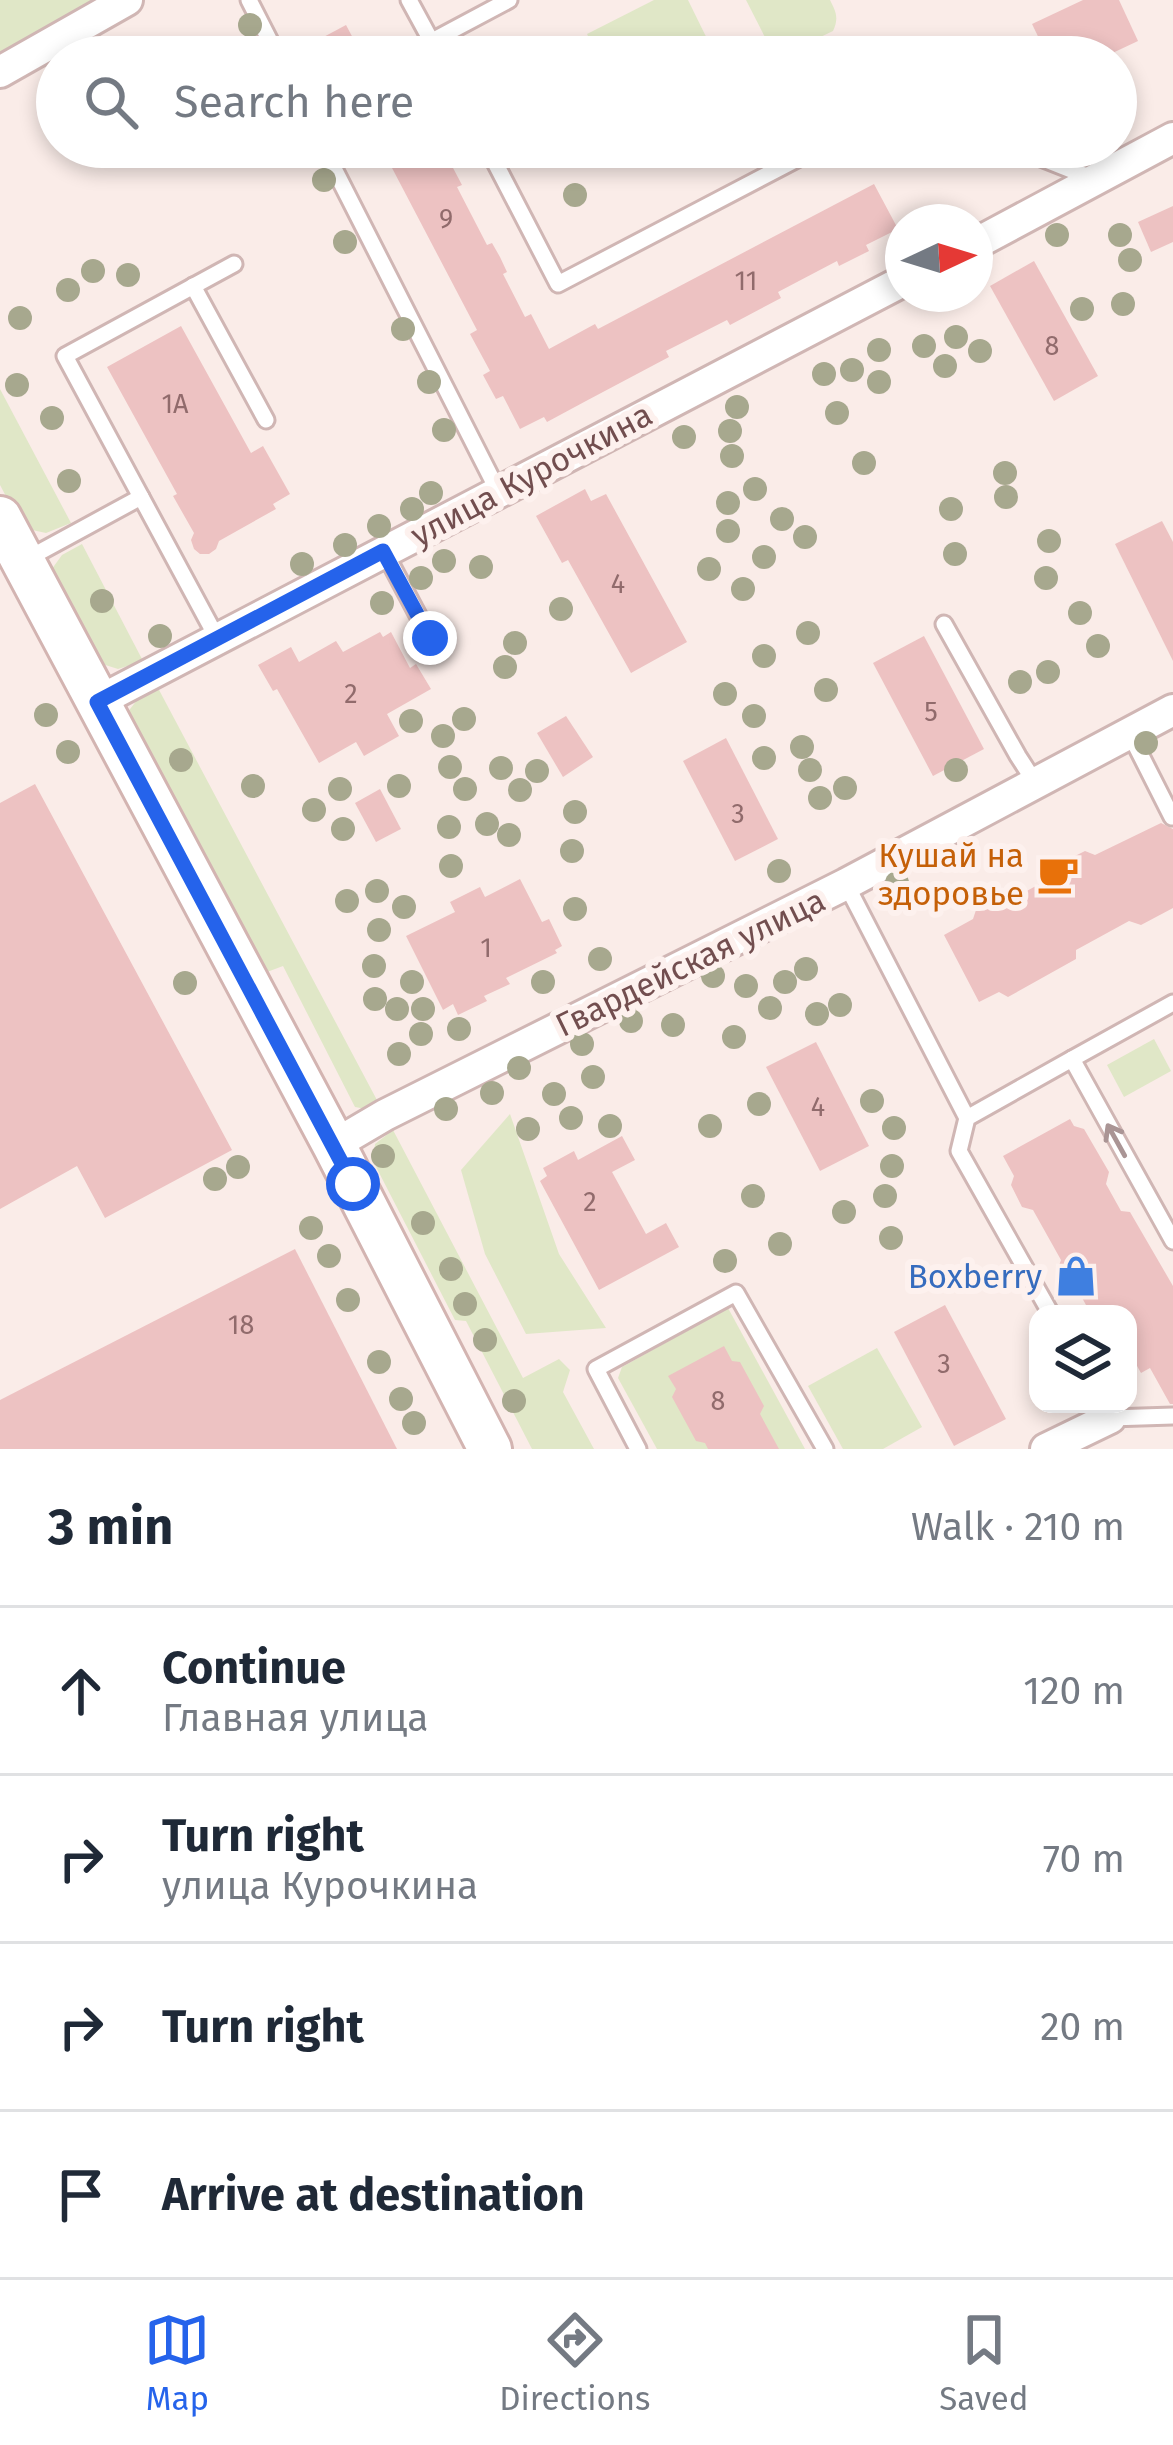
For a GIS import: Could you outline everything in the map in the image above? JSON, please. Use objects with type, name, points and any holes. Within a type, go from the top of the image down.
[{"type":"street","points":[[64,36],[127,0]]},
{"type":"street","points":[[0,72],[36,52]]},
{"type":"street","points":[[1137,158],[1173,138]]},
{"type":"street","points":[[993,235],[1119,168]]},
{"type":"street","name":"улица Курочкина","points":[[97,702],[885,290]]},
{"type":"street","points":[[0,518],[490,1449]]},
{"type":"street","name":"Гвардейская улица","points":[[334,1145],[406,1104],[846,884],[1173,710]]},
{"type":"street","points":[[1060,1446],[1103,1413]]},
{"type":"lane","points":[[249,0],[267,36]]},
{"type":"lane","points":[[409,0],[429,36]]},
{"type":"lane","points":[[455,36],[509,0]]},
{"type":"lane","points":[[334,168],[498,491]]},
{"type":"lane","points":[[498,168],[558,284],[780,168]]},
{"type":"lane","points":[[1066,168],[1097,180]]},
{"type":"lane","points":[[217,638],[65,356],[234,264]]},
{"type":"lane","points":[[194,286],[266,420]]},
{"type":"lane","points":[[23,561],[141,497]]},
{"type":"lane","points":[[383,551],[430,638]]},
{"type":"lane","points":[[944,624],[1036,784]]},
{"type":"lane","points":[[1130,734],[1172,817]]},
{"type":"lane","points":[[846,884],[968,1118],[959,1151],[1046,1305]]},
{"type":"lane","points":[[968,1118],[1173,1003]]},
{"type":"lane","points":[[1072,1059],[1173,1241]]},
{"type":"lane","points":[[638,1449],[596,1369],[736,1293],[825,1449]]},
{"type":"lane","points":[[1133,1413],[1173,1416]]},
{"type":"green space","points":[[0,0],[100,0],[0,56]]},
{"type":"green space","points":[[654,0],[688,0],[706,36],[588,36]]},
{"type":"green space","points":[[746,0],[830,0],[836,15],[833,31],[823,36],[764,36]]},
{"type":"green space","points":[[0,389],[71,523],[46,533],[23,528],[0,485]]},
{"type":"green space","points":[[82,544],[143,661],[118,669],[96,662],[49,573],[62,555]]},
{"type":"green space","points":[[158,688],[378,1102],[366,1109],[355,1107],[283,966],[259,975],[127,713],[137,700]]},
{"type":"green space","points":[[1154,1039],[1171,1071],[1124,1097],[1107,1065]]},
{"type":"green space","points":[[510,1114],[559,1254],[606,1328],[526,1334],[485,1254],[461,1170]]},
{"type":"green space","points":[[393,1130],[523,1378],[559,1359],[570,1370],[563,1392],[594,1449],[532,1449],[466,1321],[455,1320],[373,1161],[375,1144]]},
{"type":"green space","points":[[728,1308],[805,1449],[657,1449],[618,1378],[622,1367]]},
{"type":"green space","points":[[877,1348],[922,1427],[883,1449],[843,1449],[808,1386]]},
{"type":"building","points":[[1083,0],[1119,0],[1136,36],[1038,36],[1032,24]]},
{"type":"building","points":[[346,25],[352,36],[325,36]]},
{"type":"building","points":[[392,168],[453,168],[462,185],[457,187],[487,245],[492,243],[500,257],[507,272],[503,274],[525,317],[531,314],[549,349],[595,324],[598,329],[874,184],[885,205],[885,236],[866,245],[869,251],[839,266],[837,261],[778,292],[781,298],[730,325],[727,320],[666,351],[669,357],[547,422],[544,417],[520,429],[503,396],[496,399],[483,375],[490,371],[470,334],[477,330]]},
{"type":"building","points":[[1173,206],[1173,242],[1151,252],[1138,222]]},
{"type":"building","points":[[1034,261],[1098,376],[1054,401],[993,284]]},
{"type":"building","points":[[181,326],[251,453],[263,446],[290,494],[273,504],[276,509],[219,541],[209,554],[194,549],[194,533],[173,496],[177,494],[107,367]]},
{"type":"building","points":[[585,489],[591,501],[606,494],[687,642],[631,673],[568,560],[562,563],[536,516]]},
{"type":"building","points":[[1162,521],[1173,542],[1173,661],[1115,544]]},
{"type":"building","points":[[380,632],[383,637],[391,632],[410,668],[416,664],[431,689],[387,714],[399,736],[364,756],[356,742],[319,763],[258,665],[291,647],[299,662],[336,641],[343,652]]},
{"type":"building","points":[[924,636],[984,749],[933,776],[873,663]]},
{"type":"building","points":[[566,716],[593,757],[563,777],[537,733]]},
{"type":"building","points":[[726,738],[778,839],[735,861],[683,761]]},
{"type":"building","points":[[35,784],[232,1150],[105,1218],[77,1166],[0,1209],[0,803]]},
{"type":"building","points":[[380,789],[401,829],[376,842],[355,803]]},
{"type":"building","points":[[1161,823],[1173,829],[1173,908],[1141,925],[1129,921],[1076,950],[1076,959],[1008,997],[999,992],[979,1002],[944,935],[973,919],[977,907],[999,896],[1010,900],[1060,873],[1063,862],[1085,851],[1095,855]]},
{"type":"building","points":[[520,879],[542,922],[549,919],[562,946],[506,978],[510,984],[484,996],[487,1001],[458,1015],[453,1004],[443,1010],[406,936],[455,912],[450,902],[480,887],[485,897]]},
{"type":"building","points":[[816,1042],[869,1146],[820,1171],[766,1067]]},
{"type":"building","points":[[1070,1119],[1084,1129],[1109,1172],[1106,1184],[1121,1211],[1130,1212],[1173,1286],[1173,1404],[1150,1368],[1141,1373],[1137,1366],[1137,1305],[1086,1305],[1081,1296],[1069,1292],[1057,1271],[1061,1260],[1033,1210],[1022,1207],[1003,1156]]},
{"type":"building","points":[[622,1136],[635,1160],[612,1172],[646,1234],[666,1223],[679,1247],[599,1290],[540,1181],[547,1176],[543,1168],[574,1151],[578,1160]]},
{"type":"building","points":[[295,1249],[397,1449],[0,1449],[0,1400]]},
{"type":"building","points":[[945,1305],[1006,1419],[954,1446],[894,1332]]},
{"type":"building","points":[[724,1346],[732,1361],[740,1362],[764,1406],[760,1414],[779,1449],[708,1449],[696,1441],[672,1397],[676,1389],[668,1376]]},
{"type":"place","name":"Кушай на здоровье","points":[[1058,874]]},
{"type":"place","name":"Boxberry","points":[[1076,1276]]},
{"type":"route","points":[[353,1184],[97,702],[383,551],[430,638]]}]
